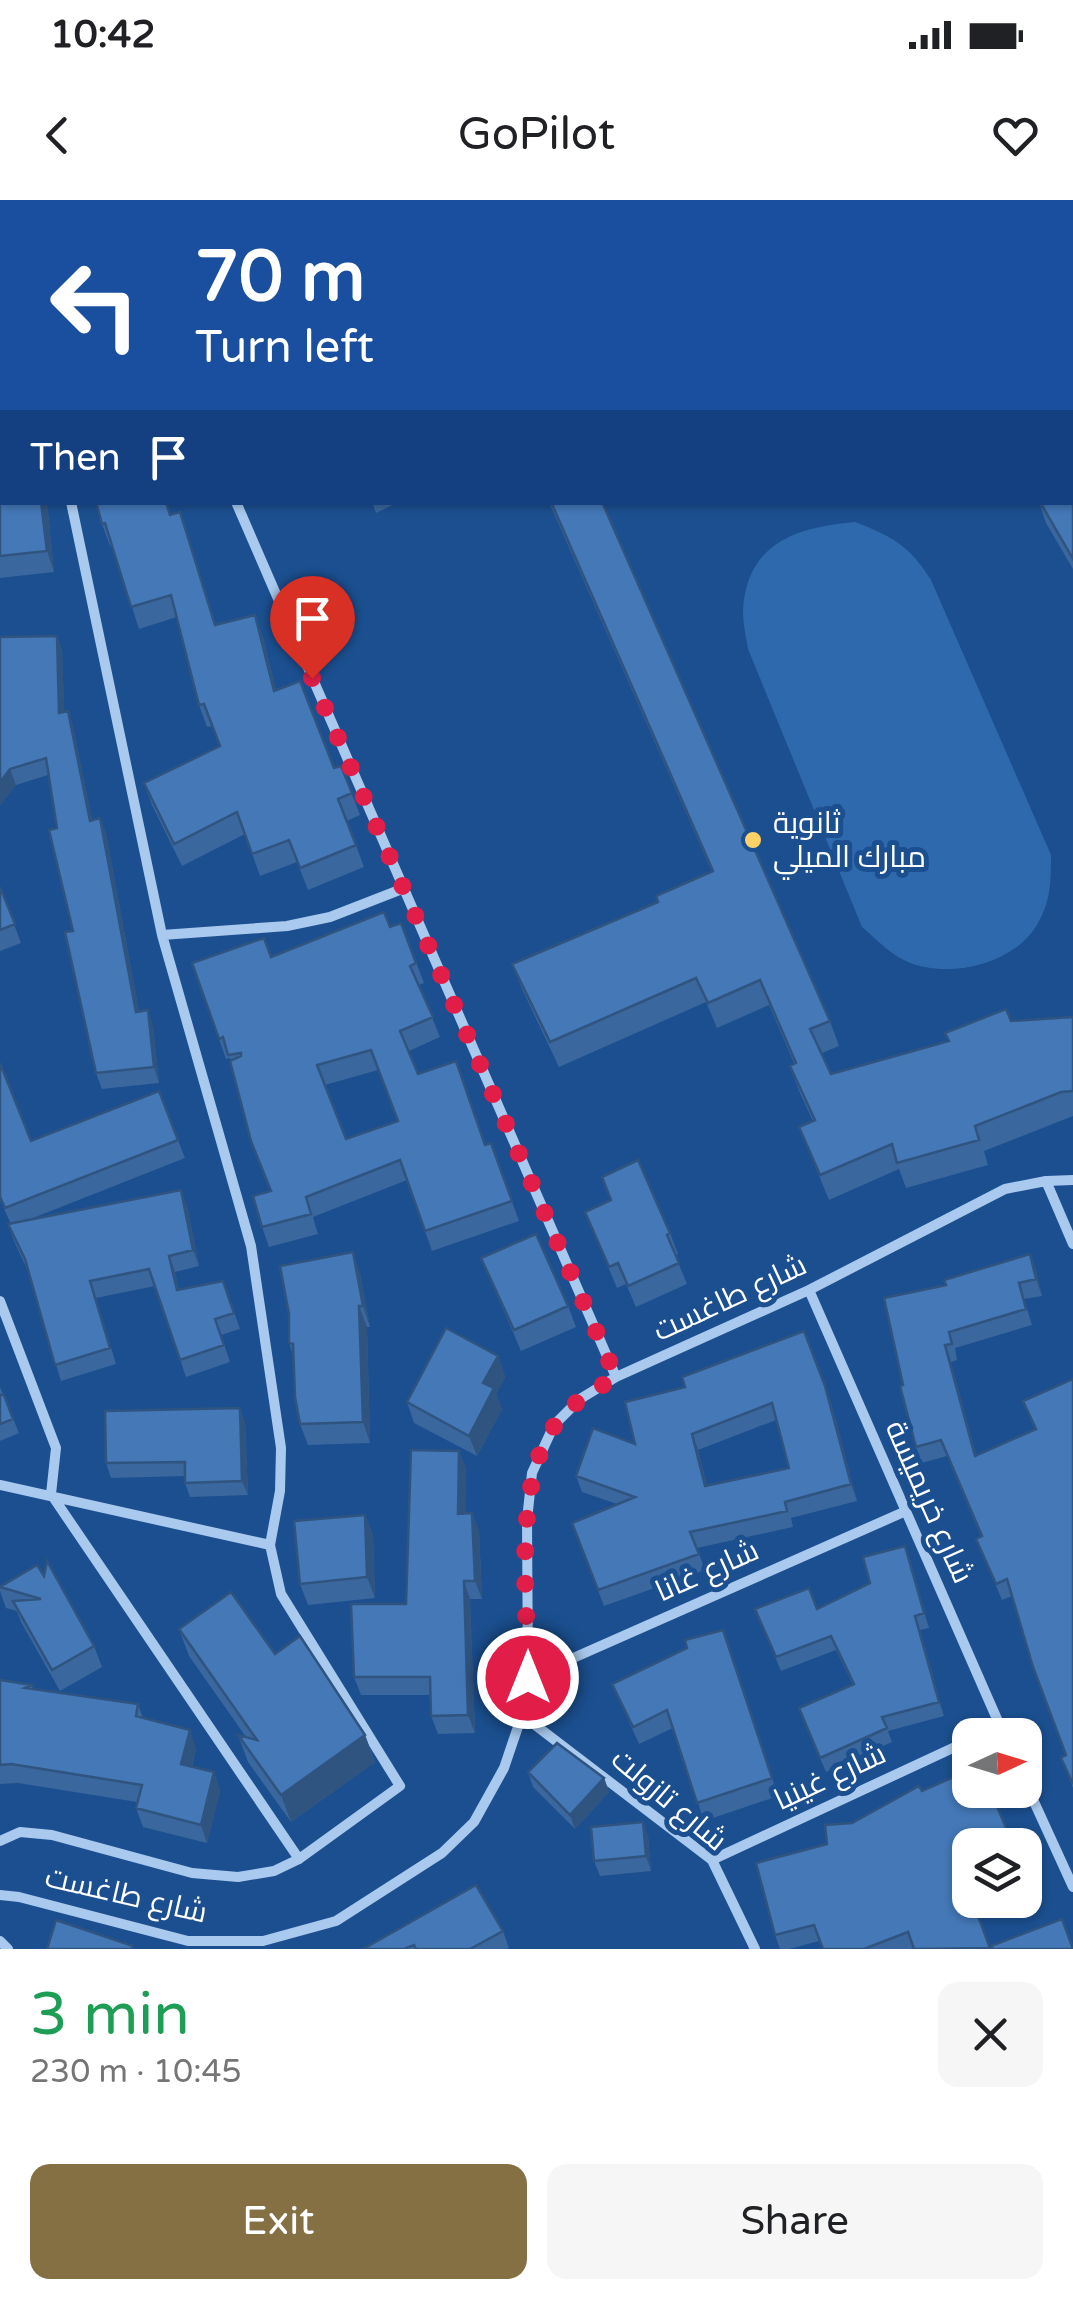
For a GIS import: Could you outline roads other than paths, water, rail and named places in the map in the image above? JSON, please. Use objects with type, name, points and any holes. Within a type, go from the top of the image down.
[{"type":"street","points":[[0,1841],[20,1832],[52,1834],[192,1873],[238,1877],[274,1870],[299,1859],[400,1786],[281,1594],[270,1545],[280,1491],[281,1448],[251,1246],[162,934],[72,505]]},
{"type":"street","points":[[237,505],[616,1377]]},
{"type":"street","points":[[162,934],[286,926],[330,918],[402,889]]},
{"type":"street","points":[[1046,1180],[1073,1244]]},
{"type":"street","name":"شارع طاغست","points":[[0,1895],[188,1941],[263,1941],[336,1921],[442,1854],[474,1822],[504,1768],[522,1715],[528,1678],[527,1520],[532,1473],[554,1425],[580,1399],[616,1377],[809,1290],[1005,1189],[1046,1180],[1073,1180]]},
{"type":"street","name":"شارع خريميسة","points":[[809,1290],[997,1718]]},
{"type":"street","points":[[0,1301],[56,1448],[51,1494],[299,1859]]},
{"type":"street","points":[[0,1484],[270,1545]]},
{"type":"street","name":"شارع غانا","points":[[528,1678],[906,1511]]},
{"type":"street","name":"شارع تازولت","points":[[522,1715],[712,1860],[755,1949]]},
{"type":"street","name":"شارع غينيا","points":[[712,1860],[952,1748]]},
{"type":"street","points":[[1037,1808],[1073,1887]]},
{"type":"street","points":[[0,1940],[8,1949]]},
{"type":"place","name":"ثانوية مبارك الميلي","points":[[753,840]]}]
